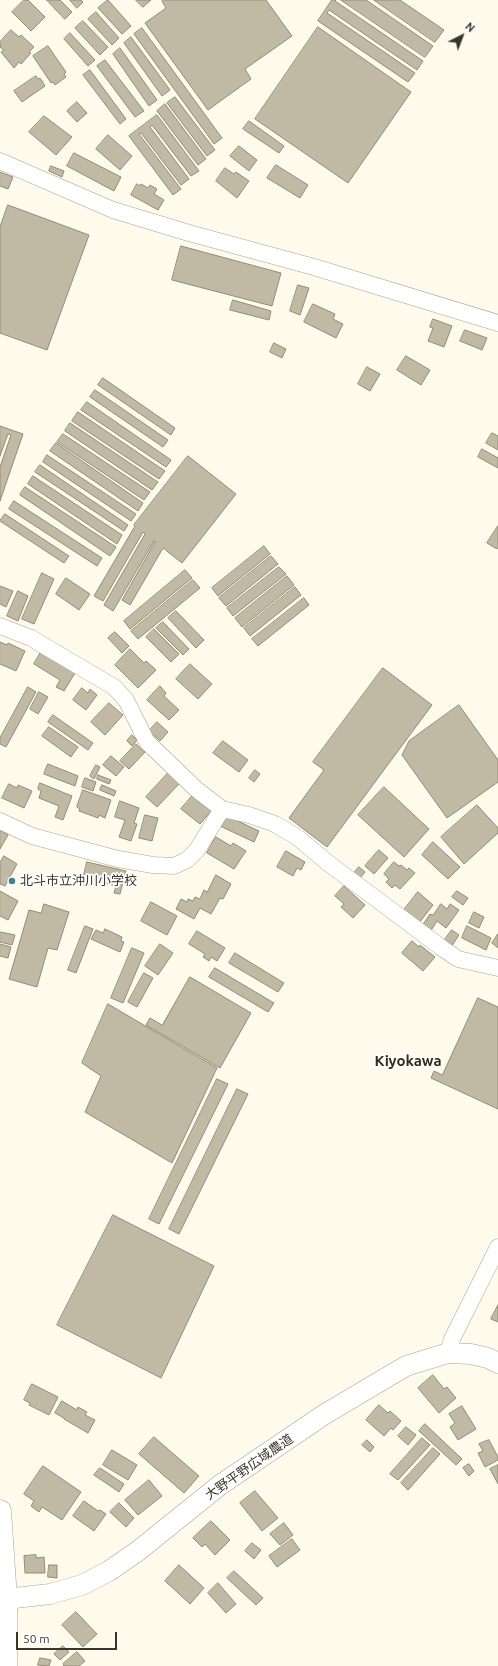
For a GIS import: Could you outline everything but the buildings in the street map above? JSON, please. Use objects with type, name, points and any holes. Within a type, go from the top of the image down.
[{"type":"main road","points":[[0,1511],[6,1599],[6,1666]]},
{"type":"street","points":[[0,161],[113,210],[189,233],[314,267],[498,323]]},
{"type":"street","points":[[0,626],[31,638],[114,687],[126,700],[147,742],[196,789],[222,809],[249,815],[275,824],[297,837],[328,863],[458,959],[498,968]]},
{"type":"street","points":[[0,821],[32,836],[118,859],[153,865],[174,866],[187,860],[197,850],[222,809]]},
{"type":"street","points":[[448,1353],[452,1339],[498,1247]]},
{"type":"street","name":"大野平野広域農道","points":[[6,1599],[50,1594],[82,1584],[109,1571],[138,1551],[220,1485],[325,1414],[406,1366],[448,1353],[471,1354],[488,1358],[498,1363]]},
{"type":"place","name":"北斗市立沖川小学校","points":[[12,881]]},
{"type":"district","name":"Kiyokawa","points":[[408,1061]]}]
